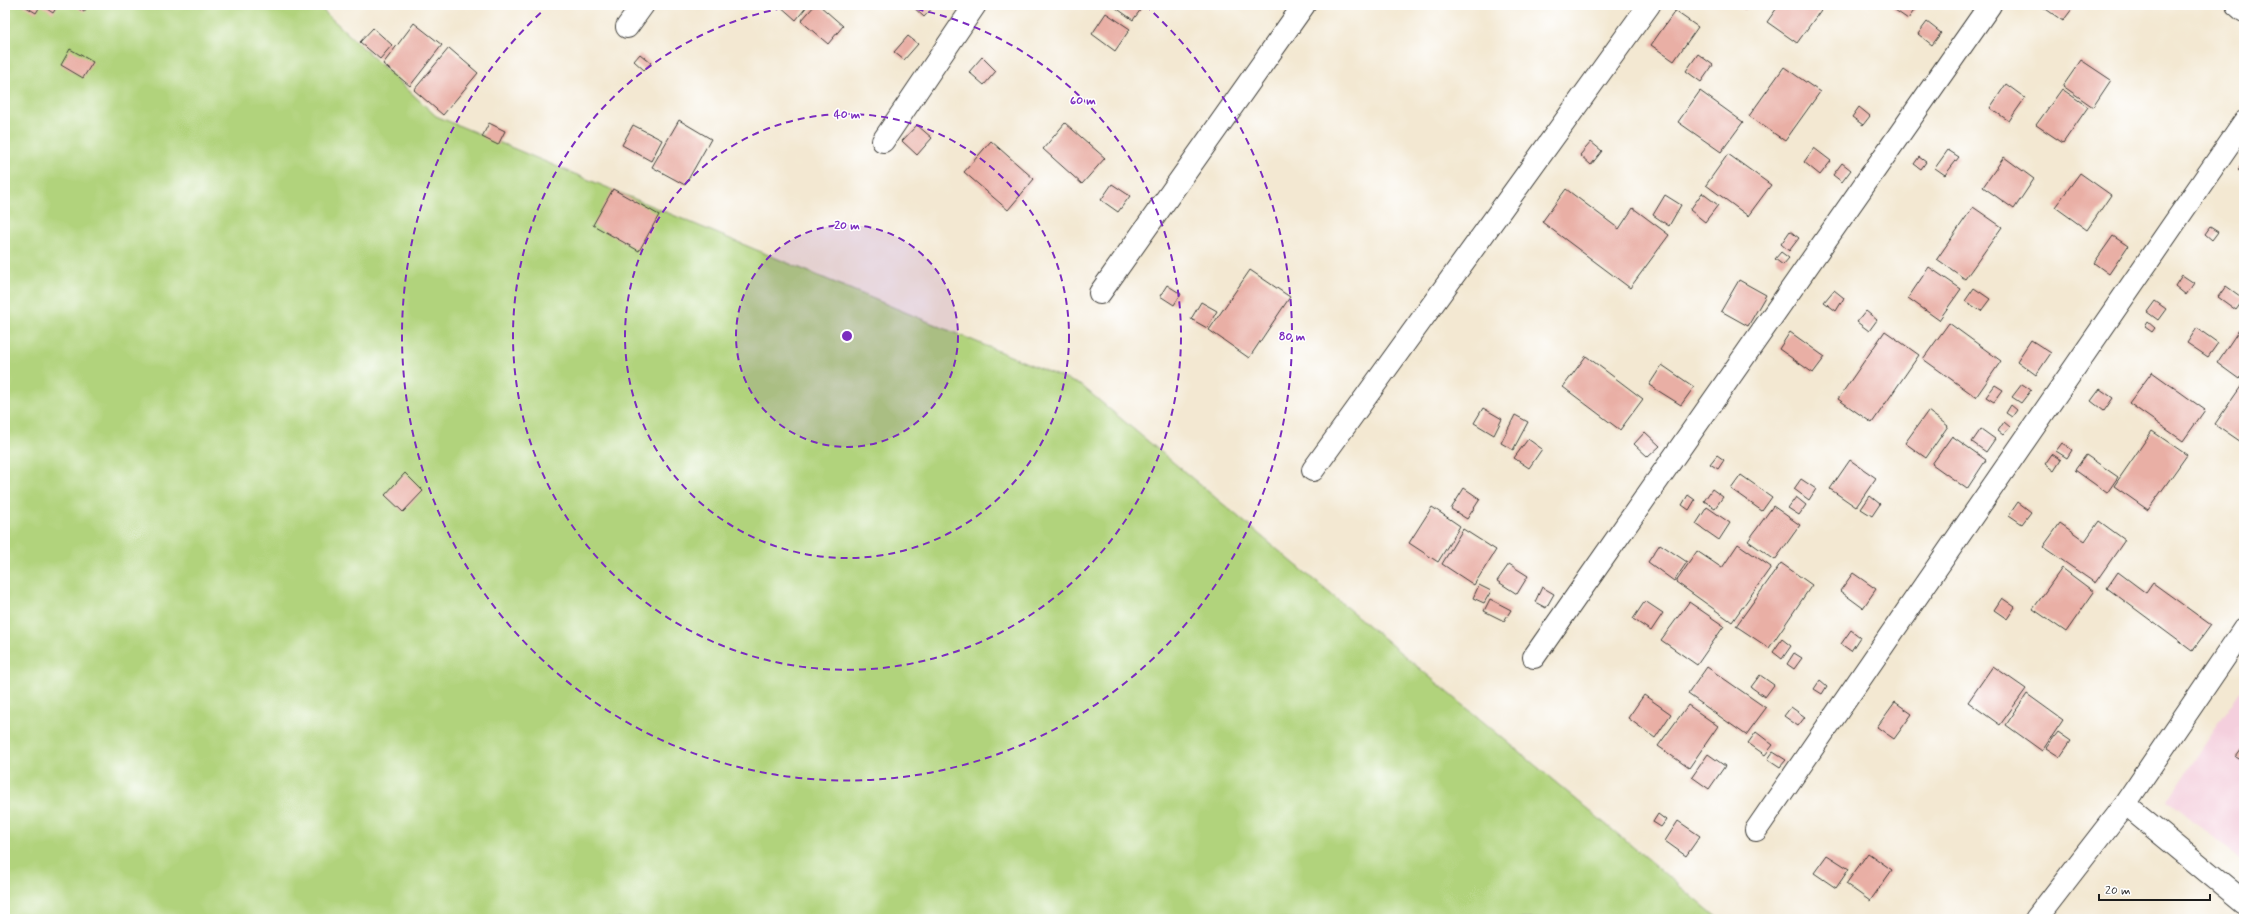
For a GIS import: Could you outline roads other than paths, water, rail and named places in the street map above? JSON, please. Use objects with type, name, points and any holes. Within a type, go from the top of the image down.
[{"type":"street","points":[[627,27],[643,5]]},
{"type":"street","points":[[883,140],[976,5]]},
{"type":"street","points":[[1100,293],[1304,5]]},
{"type":"street","points":[[1313,470],[1649,5]]},
{"type":"street","points":[[1534,657],[1990,5]]},
{"type":"street","points":[[2237,5],[2244,11]]},
{"type":"street","points":[[1756,830],[2244,122]]},
{"type":"street","points":[[2036,919],[2125,804],[2244,629]]},
{"type":"street","points":[[2125,804],[2244,902]]}]
